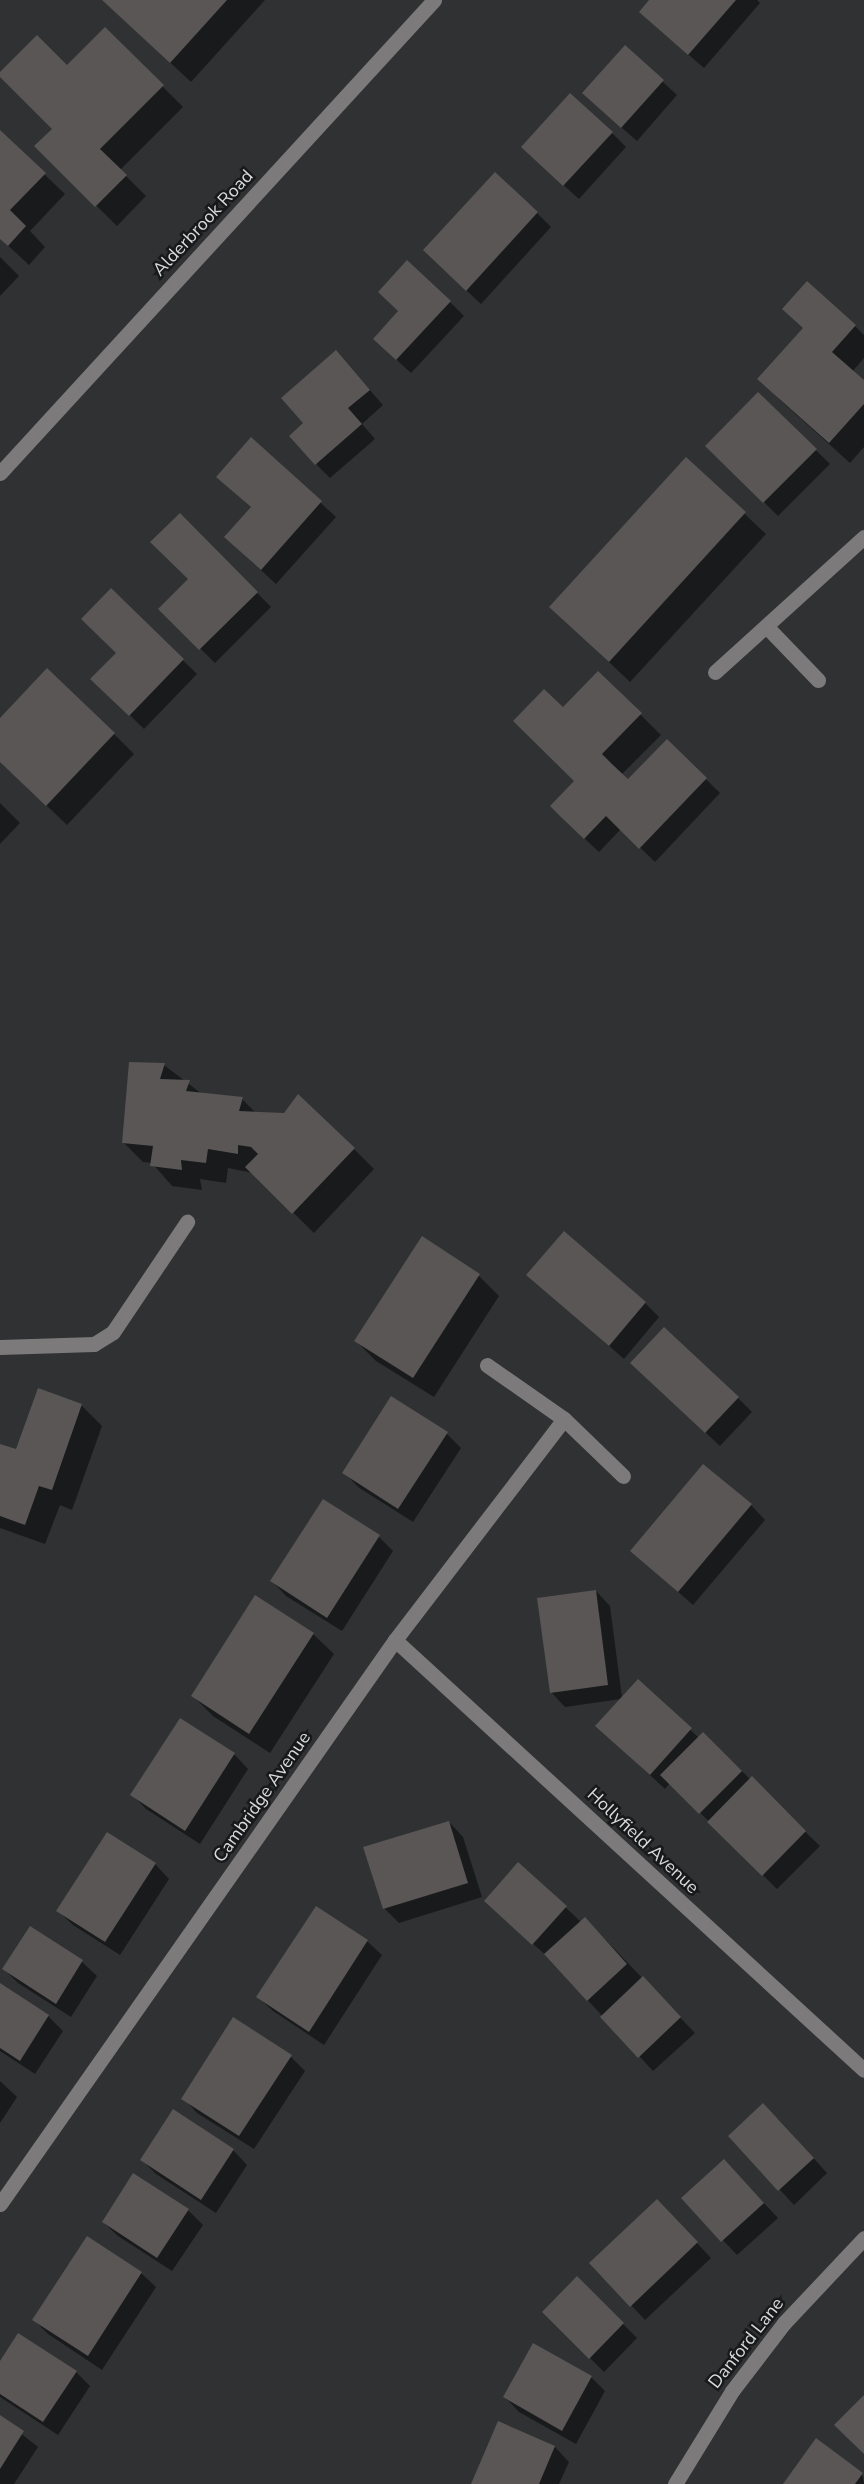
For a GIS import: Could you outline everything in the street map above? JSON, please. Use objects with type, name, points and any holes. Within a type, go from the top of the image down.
[{"type":"street","name":"Alderbrook Road","points":[[0,473],[434,0]]},
{"type":"street","points":[[715,672],[864,537]]},
{"type":"street","points":[[766,626],[818,680]]},
{"type":"street","points":[[0,1347],[94,1344],[113,1332],[187,1222]]},
{"type":"street","points":[[487,1365],[564,1419],[623,1476]]},
{"type":"street","name":"Cambridge Avenue","points":[[0,2204],[395,1640],[564,1419]]},
{"type":"street","name":"Hollyfield Avenue","points":[[395,1640],[864,2070]]},
{"type":"street","name":"Danford Lane","points":[[675,2484],[738,2382],[784,2323],[864,2238]]},
{"type":"building","points":[[102,0],[227,0],[170,63]]},
{"type":"building","points":[[649,0],[736,0],[688,55],[639,12]]},
{"type":"building","points":[[105,27],[164,85],[100,149],[127,175],[95,207],[34,146],[52,129],[0,77],[0,72],[37,35],[67,65]]},
{"type":"building","points":[[625,45],[664,80],[621,128],[582,93]]},
{"type":"building","points":[[570,93],[613,132],[563,186],[521,147]]},
{"type":"building","points":[[0,130],[46,173],[10,210],[26,226],[8,246],[0,239]]},
{"type":"building","points":[[495,172],[538,212],[466,291],[423,250]]},
{"type":"building","points":[[407,260],[451,301],[396,360],[373,339],[398,311],[378,292]]},
{"type":"building","points":[[807,281],[856,325],[832,352],[864,380],[864,404],[829,443],[757,379],[803,328],[782,309]]},
{"type":"building","points":[[336,350],[370,390],[348,408],[362,424],[315,465],[289,436],[303,423],[281,398]]},
{"type":"building","points":[[758,392],[817,449],[763,503],[705,446]]},
{"type":"building","points":[[251,437],[322,501],[261,570],[224,537],[251,507],[216,477]]},
{"type":"building","points":[[686,457],[746,512],[609,662],[549,607]]},
{"type":"building","points":[[180,513],[258,592],[199,650],[158,609],[188,579],[150,542]]},
{"type":"building","points":[[111,588],[184,659],[129,716],[90,679],[116,653],[81,619]]},
{"type":"building","points":[[47,668],[115,733],[46,806],[0,762],[0,718]]},
{"type":"building","points":[[598,671],[642,713],[602,754],[613,765],[628,779],[667,739],[707,778],[639,849],[606,816],[584,839],[550,806],[574,781],[513,721],[544,689],[563,707]]},
{"type":"building","points":[[129,1062],[165,1063],[160,1079],[190,1080],[186,1091],[243,1097],[239,1111],[284,1113],[298,1094],[355,1148],[292,1214],[245,1167],[258,1154],[251,1147],[238,1145],[238,1154],[208,1149],[206,1163],[181,1160],[182,1170],[150,1166],[153,1146],[122,1143]]},
{"type":"building","points":[[564,1231],[646,1302],[609,1346],[526,1275]]},
{"type":"building","points":[[422,1236],[480,1274],[413,1378],[354,1341]]},
{"type":"building","points":[[664,1327],[739,1397],[705,1433],[630,1363]]},
{"type":"building","points":[[38,1388],[82,1404],[52,1490],[39,1486],[25,1525],[0,1516],[0,1444],[16,1449]]},
{"type":"building","points":[[391,1396],[448,1432],[398,1509],[342,1473]]},
{"type":"building","points":[[703,1464],[752,1504],[678,1592],[630,1551]]},
{"type":"building","points":[[323,1499],[380,1535],[327,1618],[270,1581]]},
{"type":"building","points":[[596,1590],[608,1685],[550,1693],[537,1598]]},
{"type":"building","points":[[255,1595],[314,1633],[249,1734],[191,1696]]},
{"type":"building","points":[[638,1679],[692,1728],[650,1775],[595,1726]]},
{"type":"building","points":[[180,1718],[235,1753],[185,1831],[130,1795]]},
{"type":"building","points":[[703,1732],[742,1771],[699,1814],[660,1775]]},
{"type":"building","points":[[752,1776],[806,1831],[762,1876],[707,1822]]},
{"type":"building","points":[[449,1821],[468,1883],[383,1909],[363,1847]]},
{"type":"building","points":[[107,1832],[156,1863],[105,1942],[56,1911]]},
{"type":"building","points":[[518,1862],[567,1906],[532,1945],[484,1901]]},
{"type":"building","points":[[316,1906],[368,1940],[309,2032],[256,1997]]},
{"type":"building","points":[[585,1917],[627,1964],[587,2001],[544,1954]]},
{"type":"building","points":[[30,1926],[83,1960],[56,2004],[2,1969]]},
{"type":"building","points":[[643,1976],[681,2017],[638,2058],[600,2017]]},
{"type":"building","points":[[0,1983],[49,2015],[20,2061],[0,2048]]},
{"type":"building","points":[[233,2017],[292,2055],[239,2136],[181,2099]]},
{"type":"building","points":[[763,2103],[814,2158],[778,2191],[728,2136]]},
{"type":"building","points":[[173,2109],[234,2149],[201,2200],[140,2160]]},
{"type":"building","points":[[724,2159],[764,2203],[721,2242],[681,2198]]},
{"type":"building","points":[[133,2173],[189,2209],[157,2258],[102,2222]]},
{"type":"building","points":[[657,2199],[698,2242],[630,2307],[589,2263]]},
{"type":"building","points":[[87,2236],[142,2272],[88,2356],[32,2320]]},
{"type":"building","points":[[577,2276],[624,2323],[589,2359],[542,2312]]},
{"type":"building","points":[[18,2333],[77,2371],[43,2422],[0,2394],[0,2361]]},
{"type":"building","points":[[533,2343],[592,2376],[562,2431],[503,2397]]},
{"type":"building","points":[[864,2395],[864,2454],[834,2425]]},
{"type":"building","points":[[0,2415],[24,2431],[0,2469]]},
{"type":"building","points":[[498,2421],[555,2446],[539,2484],[471,2484]]},
{"type":"building","points":[[816,2438],[863,2473],[855,2484],[783,2484]]}]
